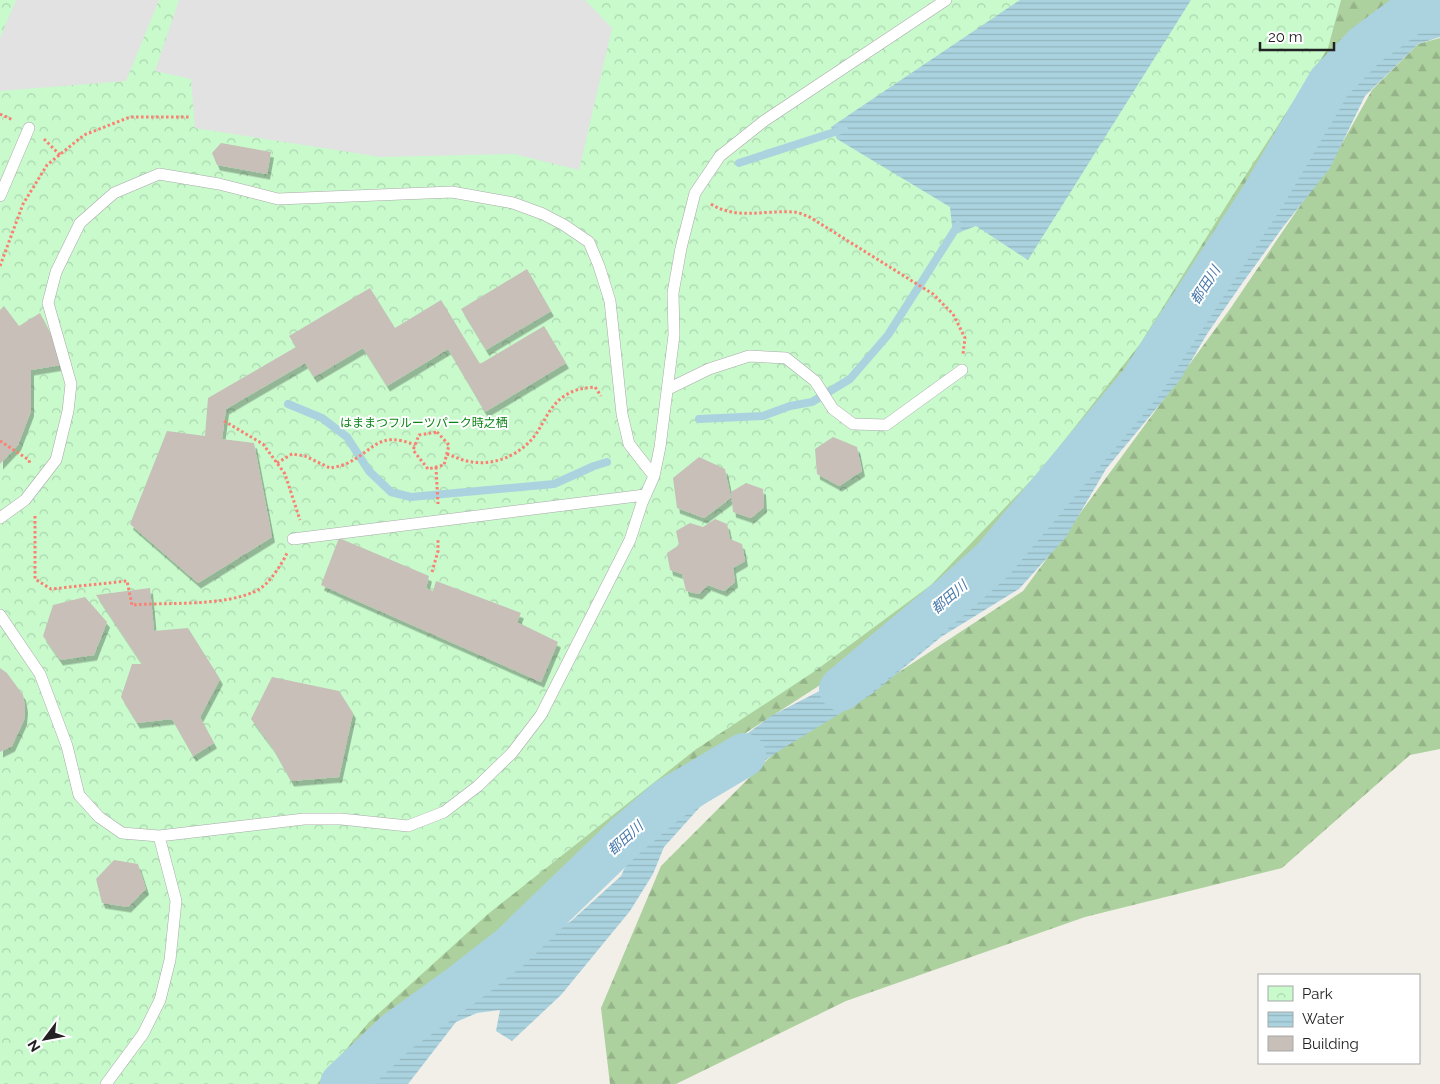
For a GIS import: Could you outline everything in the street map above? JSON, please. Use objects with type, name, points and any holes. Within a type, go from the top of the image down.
[{"type":"lane","points":[[0,615],[40,674],[67,746],[79,795],[99,817],[122,833],[159,836],[304,819],[341,819],[408,826],[444,812],[478,786],[512,752],[541,715],[630,540],[645,495],[654,476],[660,447],[674,335],[673,293],[681,248],[695,193],[720,156],[764,121],[946,0]]},
{"type":"lane","points":[[0,196],[30,128]]},
{"type":"lane","points":[[0,518],[25,500],[56,460],[68,411],[71,384],[48,303],[56,272],[80,223],[114,193],[159,174],[219,184],[278,199],[452,192],[513,203],[543,214],[564,225],[589,242],[599,266],[610,301],[622,414],[628,444],[654,476]]},
{"type":"lane","points":[[668,390],[709,369],[749,356],[786,358],[815,381],[833,409],[853,424],[886,425],[962,370]]},
{"type":"lane","points":[[293,539],[645,495]]},
{"type":"lane","points":[[106,1084],[143,1034],[160,1000],[170,960],[176,901],[159,836]]},
{"type":"path","points":[[0,266],[23,204],[47,165],[84,136],[130,117],[189,117]]},
{"type":"path","points":[[695,193],[720,210],[736,214],[793,212],[808,216],[933,294],[953,314],[965,338],[962,370]]},
{"type":"path","points":[[447,454],[473,462],[493,461],[514,455],[531,442],[548,412],[565,395],[579,389],[595,387],[606,402]]},
{"type":"path","points":[[0,441],[29,460],[34,488],[35,580],[51,589],[127,581],[132,605],[228,600],[260,589],[282,565],[301,518],[285,474],[264,444],[224,421]]},
{"type":"path","points":[[437,432],[449,445],[444,465],[428,470],[413,450],[415,445],[419,435],[437,432]]},
{"type":"path","points":[[277,463],[292,454],[305,456],[330,468],[345,464],[376,444],[390,439],[402,440],[415,445]]},
{"type":"path","points":[[436,467],[438,509]]},
{"type":"green space","name":"はままつフルーツパーク時之栖","points":[[0,0],[1341,0],[1328,48],[1140,344],[1041,470],[931,585],[815,671],[695,750],[488,914],[369,1022],[317,1084],[0,1084]]},
{"type":"green space","points":[[1224,0],[1420,0],[1310,99],[1121,407],[938,609],[730,743],[518,931],[374,1084],[122,1084]]},
{"type":"green space","points":[[1440,38],[1440,749],[1410,755],[1282,868],[1085,917],[846,1001],[676,1084],[610,1084],[601,1008],[661,866],[772,755],[1023,591],[1230,309],[1340,147],[1372,90],[1418,44]]},
{"type":"shaded area","points":[[16,0],[159,0],[126,81],[0,91],[0,38]]},
{"type":"shaded area","points":[[179,0],[585,0],[612,28],[579,170],[514,154],[381,157],[195,128],[191,79],[155,71]]},
{"type":"water","points":[[1020,0],[1191,0],[1028,260],[976,226],[953,235],[950,207],[837,139],[831,127]]},
{"type":"water","points":[[1440,18],[1440,37],[1418,44],[1365,96],[1330,168],[1283,227],[1241,285],[1207,334],[1180,380],[1106,469],[1066,537],[1019,589],[941,637],[872,694],[777,752],[700,807],[664,847],[653,874],[630,911],[561,995],[512,1041],[496,1031],[500,1010],[477,1013],[456,1022],[408,1084],[371,1084],[381,1059],[416,1026],[476,987],[504,977],[549,930],[570,922],[621,876],[635,845],[729,747],[771,716],[833,684],[923,628],[1013,554],[1060,509],[1105,455],[1170,367],[1258,238],[1302,165],[1333,99],[1359,72],[1402,34]]},
{"type":"building","points":[[221,143],[271,152],[267,174],[217,165],[212,153]]},
{"type":"building","points":[[527,269],[551,311],[486,350],[461,309]]},
{"type":"building","points":[[370,288],[395,328],[441,300],[480,364],[544,326],[566,363],[485,412],[448,349],[387,386],[363,348],[314,377],[305,363],[226,409],[222,439],[254,443],[272,537],[198,583],[130,524],[167,431],[205,436],[208,398],[296,347],[289,336]]},
{"type":"building","points":[[4,306],[19,326],[40,313],[53,339],[61,365],[31,370],[31,411],[18,445],[0,464],[0,310]]},
{"type":"building","points":[[833,437],[857,447],[862,471],[839,486],[817,474],[815,449]]},
{"type":"building","points":[[699,457],[725,469],[731,498],[704,518],[677,508],[673,478]]},
{"type":"building","points":[[746,483],[763,489],[764,507],[751,518],[733,512],[731,492]]},
{"type":"building","points":[[715,519],[727,524],[730,539],[742,544],[745,561],[733,568],[735,582],[724,591],[708,585],[699,594],[686,591],[682,574],[670,570],[667,553],[679,545],[676,531],[690,523],[703,527]]},
{"type":"building","points":[[339,538],[429,576],[426,588],[433,591],[436,581],[521,613],[517,622],[558,642],[541,682],[321,585]]},
{"type":"building","points":[[150,588],[154,631],[188,628],[220,679],[200,717],[214,743],[193,756],[172,719],[137,723],[121,697],[132,664],[142,664],[96,595]]},
{"type":"building","points":[[85,597],[107,622],[94,655],[60,660],[43,636],[53,605]]},
{"type":"building","points":[[0,668],[7,673],[23,695],[25,707],[24,720],[12,746],[0,752]]},
{"type":"building","points":[[272,677],[339,691],[353,713],[339,777],[291,781],[272,747],[251,719]]},
{"type":"building","points":[[114,860],[138,864],[146,889],[128,907],[102,903],[96,879]]},
{"type":"waterway","name":"都田川","points":[[841,689],[993,560],[1141,383],[1263,196],[1330,82],[1365,46],[1411,12],[1440,8]]},
{"type":"waterway","points":[[739,163],[844,129]]},
{"type":"waterway","points":[[699,419],[763,416],[790,406],[812,402],[850,379],[888,335],[958,225]]},
{"type":"waterway","points":[[288,404],[322,418],[347,437],[369,471],[391,492],[411,497],[554,484],[607,462]]},
{"type":"waterway","name":"都田川","points":[[342,1084],[397,1032],[510,948],[626,836],[668,800],[744,755]]}]
